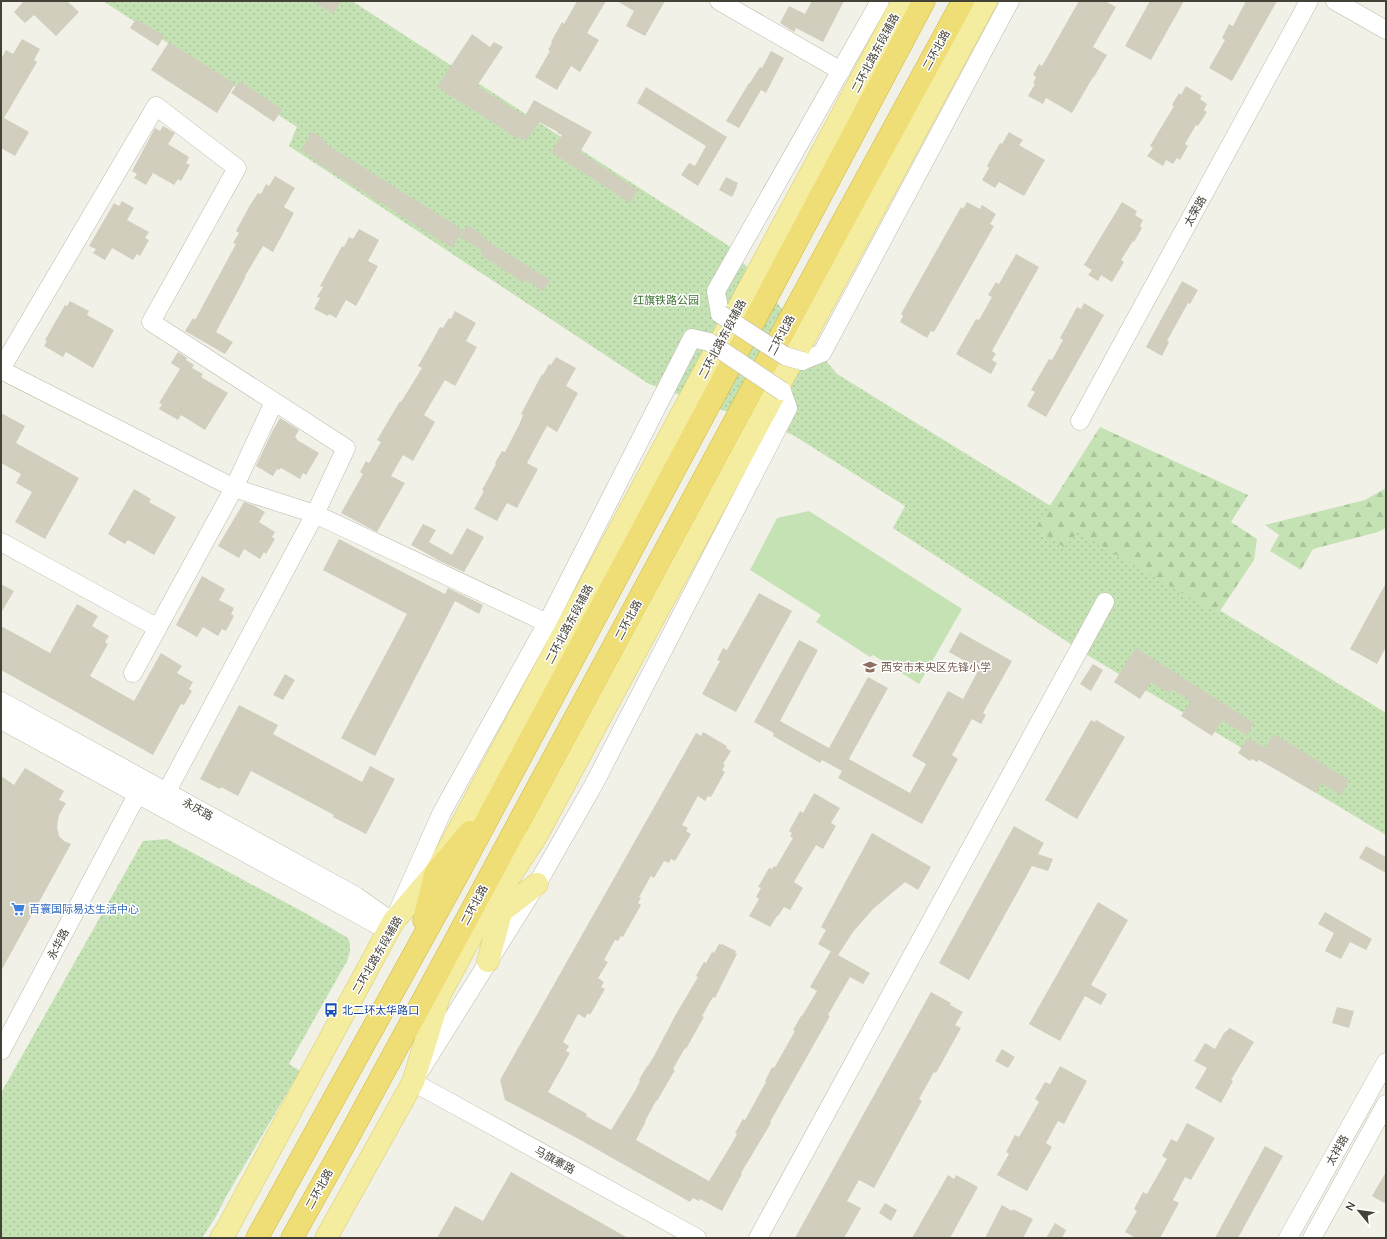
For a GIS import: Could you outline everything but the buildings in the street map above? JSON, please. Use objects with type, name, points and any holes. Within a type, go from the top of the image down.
[{"type":"highway","points":[[258,1236],[497,801],[924,1]]},
{"type":"highway","name":"二环北路","points":[[293,1237],[963,1]]},
{"type":"highway","points":[[417,947],[436,872],[497,801]]},
{"type":"highway","points":[[440,994],[445,959],[473,933]]},
{"type":"main road","name":"二环北路东段辅路","points":[[221,1238],[391,926],[436,872],[903,1]]},
{"type":"main road","points":[[326,1238],[414,1082],[440,994],[473,933],[537,834],[986,1]]},
{"type":"main road","points":[[488,961],[510,876]]},
{"type":"main road","points":[[473,933],[537,884]]},
{"type":"street","points":[[719,1],[841,71]]},
{"type":"street","points":[[880,1],[716,291],[720,314],[785,356],[802,361],[822,353],[1010,1]]},
{"type":"street","name":"太荣路","points":[[1080,421],[1309,1]]},
{"type":"street","points":[[1335,1],[1386,30]]},
{"type":"street","points":[[163,799],[315,514],[346,448],[151,322],[237,168],[156,106],[1,369],[234,488],[315,514],[547,623]]},
{"type":"street","points":[[391,926],[442,812],[547,623],[692,338],[709,342],[782,391],[788,408],[593,786],[537,884],[414,1082]]},
{"type":"street","points":[[133,673],[234,488],[274,402]]},
{"type":"street","points":[[1,542],[158,628]]},
{"type":"street","points":[[758,1238],[1105,602]]},
{"type":"street","name":"永庆路","points":[[1,701],[163,799],[356,896],[391,926]]},
{"type":"street","name":"永庆路","points":[[1,720],[137,794],[163,799]]},
{"type":"street","name":"永华路","points":[[1,1051],[137,794]]},
{"type":"street","name":"太祥路","points":[[1288,1238],[1386,1062]]},
{"type":"street","name":"马旗寨路","points":[[414,1082],[697,1238]]},
{"type":"street","name":"太祥路","points":[[1312,1238],[1386,1104]]},
{"type":"green space","name":"红旗铁路公园","points":[[103,1],[352,1],[729,246],[837,374],[1386,713],[1386,835],[1089,656],[893,528],[905,506],[793,435],[649,384],[289,146],[297,127]]},
{"type":"green space","points":[[1100,427],[1248,495],[1231,522],[1257,539],[1254,560],[1218,614],[1078,532],[1064,547],[1035,529]]},
{"type":"green space","points":[[1386,488],[1386,528],[1378,532],[1313,549],[1301,570],[1270,551],[1279,535],[1265,525],[1365,500]]},
{"type":"green space","points":[[809,511],[962,609],[919,684],[873,655],[870,657],[816,622],[821,615],[750,570],[777,518]]},
{"type":"green space","points":[[167,839],[309,915],[348,938],[350,950],[347,961],[289,1064],[300,1071],[202,1238],[1,1238],[1,1093],[143,841]]},
{"type":"place","name":"西安市未央区先锋小学","points":[[870,667]]},
{"type":"place","name":"百寰国际易达生活中心","points":[[18,909]]},
{"type":"place","name":"北二环太华路口","points":[[331,1010]]}]
